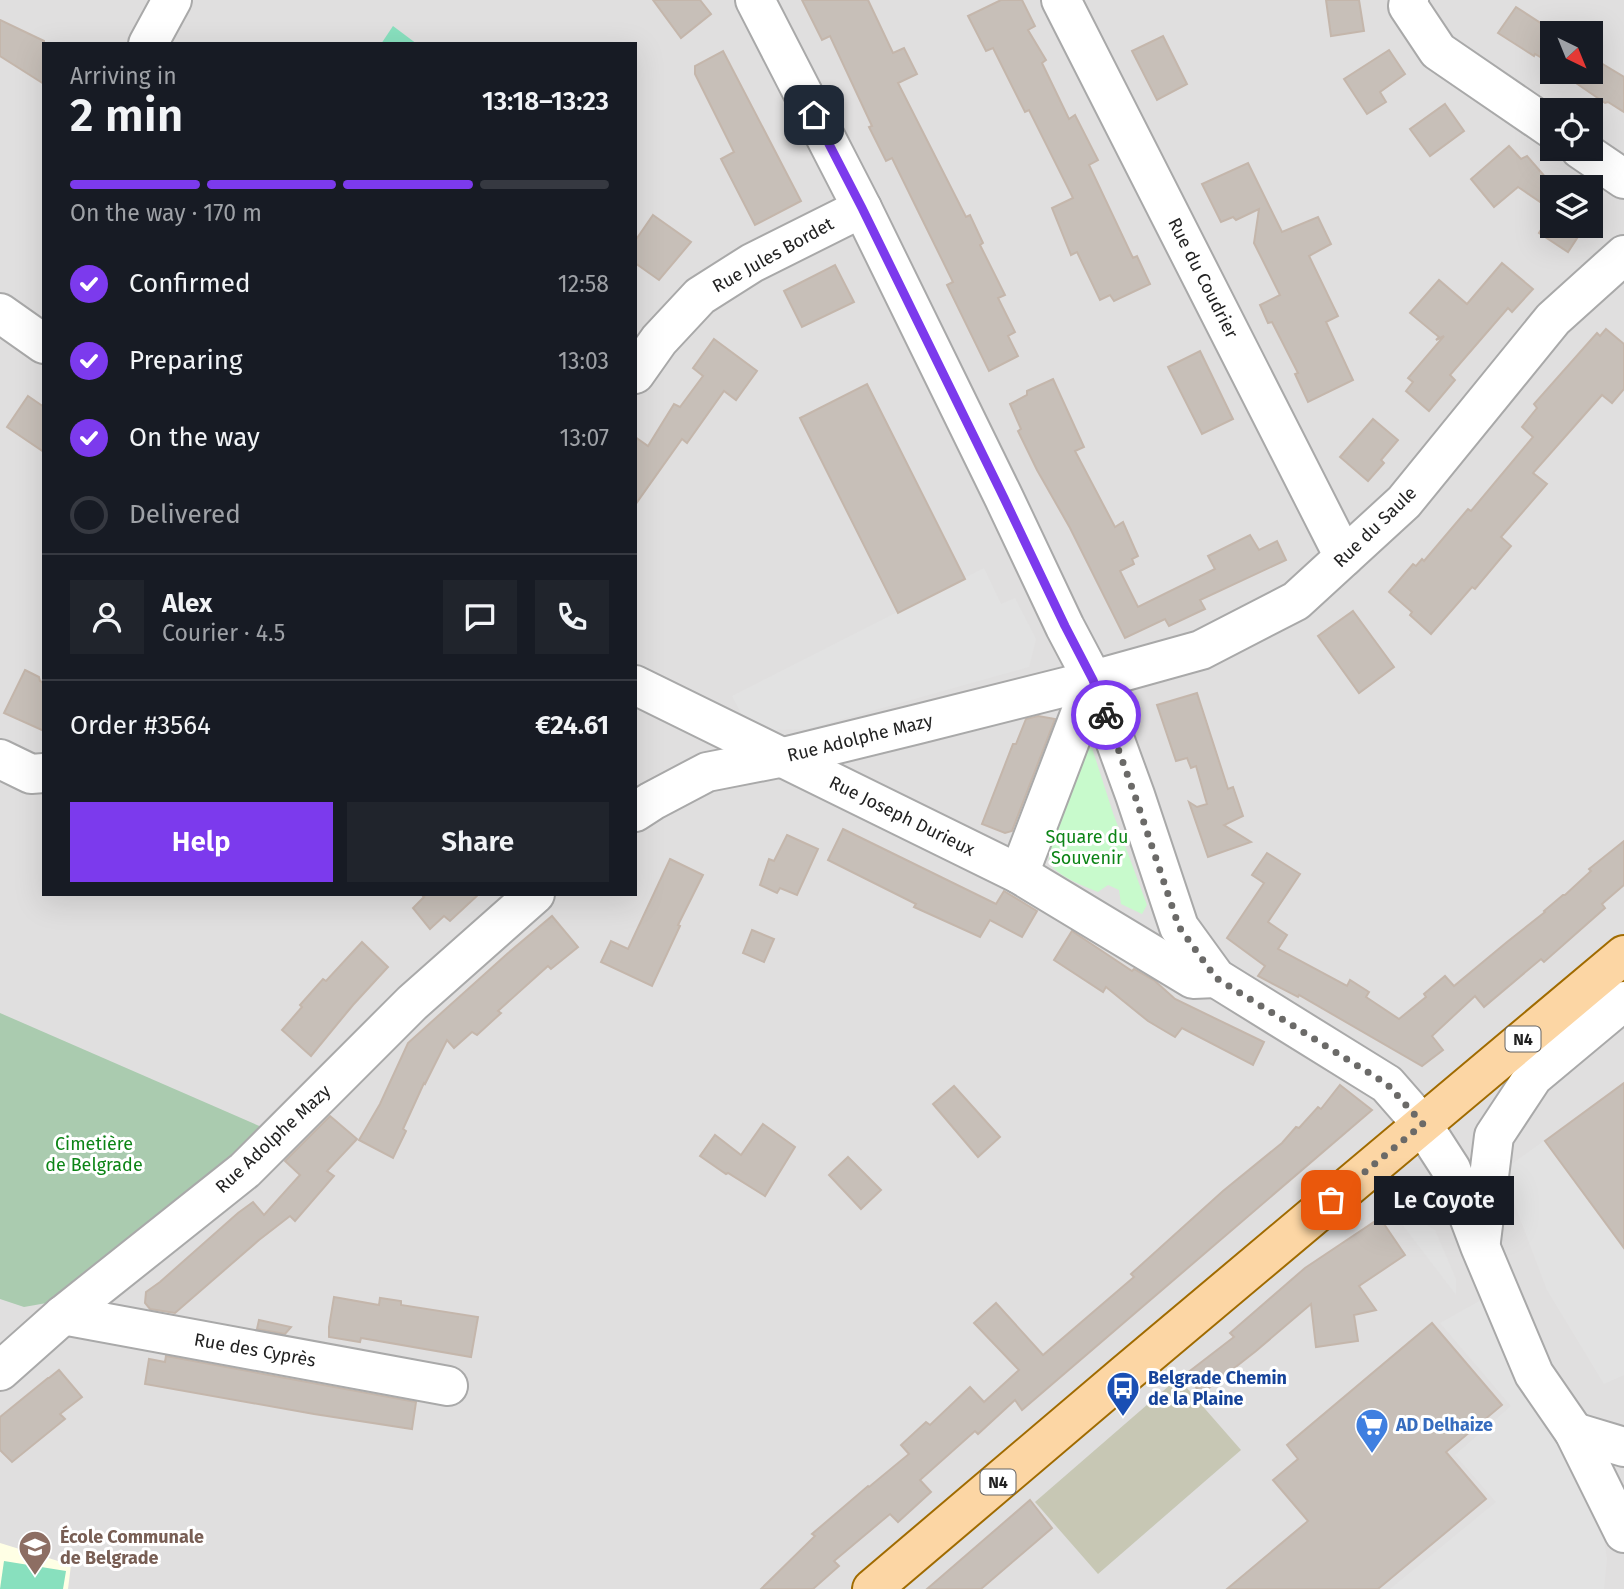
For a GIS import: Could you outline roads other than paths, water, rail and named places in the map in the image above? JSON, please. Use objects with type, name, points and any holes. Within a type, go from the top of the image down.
[{"type":"main road","name":"N4","points":[[872,1589],[1624,955]]},
{"type":"street","points":[[149,42],[172,0]]},
{"type":"street","points":[[755,0],[862,208],[1093,680],[1179,927],[1216,978],[1387,1084],[1423,1124],[1451,1169],[1534,1374],[1574,1432],[1624,1533]]},
{"type":"street","name":"Rue du Coudrier","points":[[1061,0],[1344,556]]},
{"type":"street","points":[[1409,0],[1408,6],[1438,51],[1540,122]]},
{"type":"street","points":[[1598,161],[1624,179]]},
{"type":"street","name":"Rue Jules Bordet","points":[[637,371],[659,340],[700,296],[752,263],[862,208]]},
{"type":"street","name":"Rue du Saule","points":[[1093,680],[1201,650],[1296,601],[1404,502],[1553,319],[1624,256]]},
{"type":"street","points":[[0,313],[42,343]]},
{"type":"street","points":[[1093,680],[1019,874],[1193,979],[1216,978]]},
{"type":"street","name":"Rue Adolphe Mazy","points":[[637,812],[707,772],[784,757],[1093,680]]},
{"type":"street","name":"Rue Joseph Durieux","points":[[637,686],[1019,874]]},
{"type":"street","points":[[0,759],[31,774],[42,773]]},
{"type":"street","name":"Rue Adolphe Mazy","points":[[0,1371],[63,1315],[245,1170],[412,1003],[533,896]]},
{"type":"street","points":[[1480,1246],[1494,1136],[1533,1077],[1624,1001]]},
{"type":"street","name":"Rue des Cyprès","points":[[63,1315],[448,1386]]},
{"type":"street","points":[[1574,1432],[1624,1447]]},
{"type":"place","name":"Le Coyote","points":[[1331,1200]]},
{"type":"place","name":"Belgrade Chemin de la Plaine","points":[[1123,1418]]},
{"type":"place","name":"AD Delhaize","points":[[1372,1455]]},
{"type":"place","name":"École Communale de Belgrade","points":[[35,1577]]},
{"type":"park label","name":"Square du Souvenir","points":[[1087,847]]},
{"type":"park label","name":"Cimetière de Belgrade","points":[[94,1154]]}]
